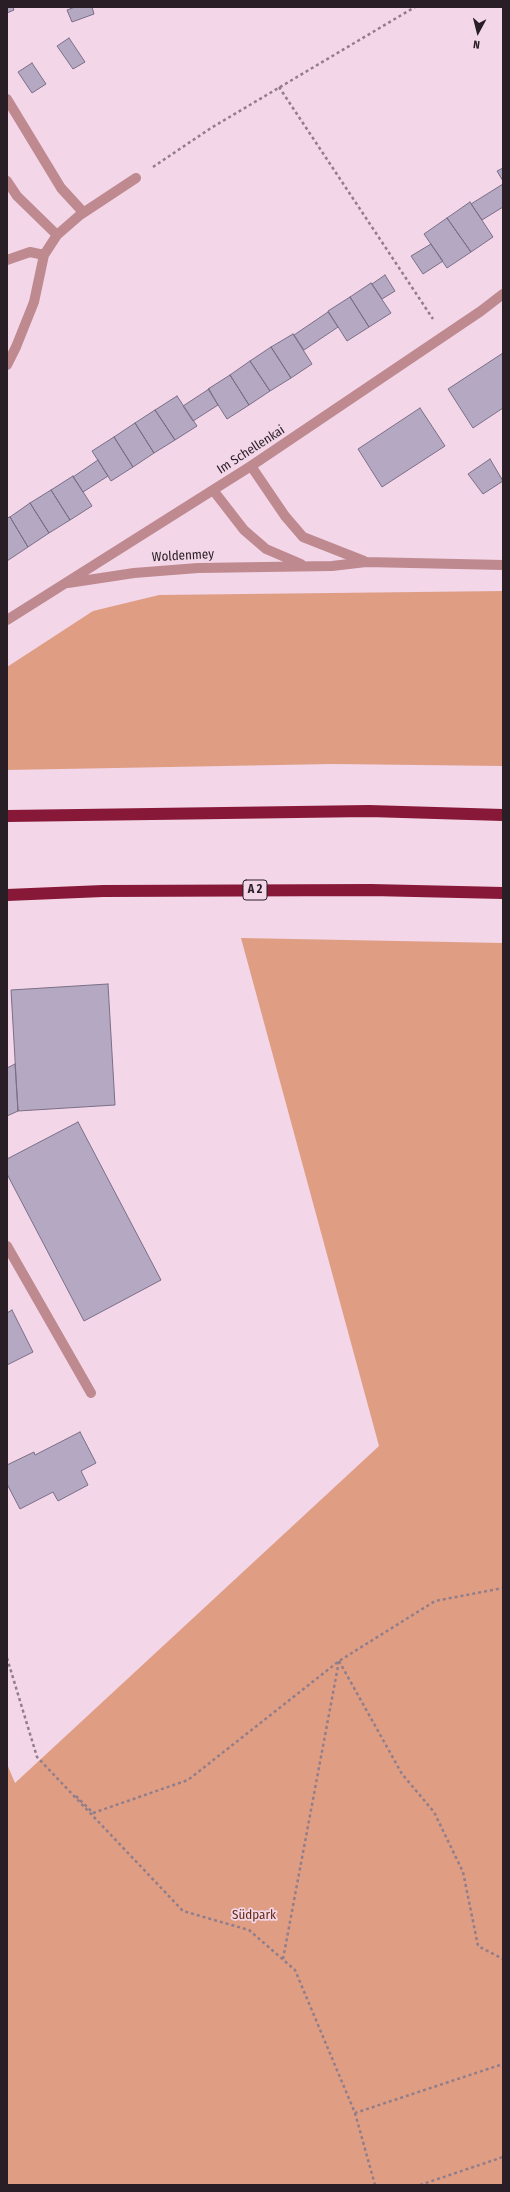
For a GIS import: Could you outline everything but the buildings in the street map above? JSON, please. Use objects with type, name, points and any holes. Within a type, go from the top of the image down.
[{"type":"highway","points":[[7,816],[361,811],[503,814]]},
{"type":"highway","name":"A 2","points":[[7,895],[103,891],[363,890],[503,893]]},
{"type":"street","points":[[7,99],[61,188],[84,212]]},
{"type":"street","points":[[7,365],[16,348],[34,302],[44,255],[57,235],[84,212],[136,178]]},
{"type":"street","points":[[7,181],[17,196],[57,235]]},
{"type":"street","points":[[7,260],[30,252],[44,255]]},
{"type":"street","name":"Im Schellenkai","points":[[7,620],[251,466],[444,336],[503,294]]},
{"type":"street","name":"Woldenmey","points":[[251,466],[285,516],[303,537],[366,562]]},
{"type":"street","name":"Woldenmey","points":[[213,490],[244,530],[266,549],[305,566]]},
{"type":"street","name":"Woldenmey","points":[[64,584],[134,573],[191,568],[332,566],[366,562],[503,565]]},
{"type":"street","points":[[7,1246],[90,1393]]},
{"type":"path","points":[[136,178],[211,128],[415,7]]},
{"type":"path","points":[[279,87],[444,336]]},
{"type":"path","points":[[36,1757],[93,1813],[188,1780],[339,1661],[435,1601],[503,1588]]},
{"type":"path","points":[[7,1658],[36,1757],[182,1911],[250,1930],[295,1970],[355,2113],[376,2185]]},
{"type":"path","points":[[283,1959],[339,1661]]},
{"type":"path","points":[[339,1661],[402,1774],[434,1812],[463,1872],[478,1946],[503,1959]]},
{"type":"path","points":[[355,2113],[503,2064]]},
{"type":"path","points":[[420,2185],[503,2157]]},
{"type":"green space","points":[[503,591],[503,766],[333,764],[7,770],[7,667],[93,611],[159,595]]},
{"type":"green space","name":"Südpark","points":[[241,938],[503,943],[503,2185],[7,2185],[7,1764],[15,1783],[379,1446]]}]
